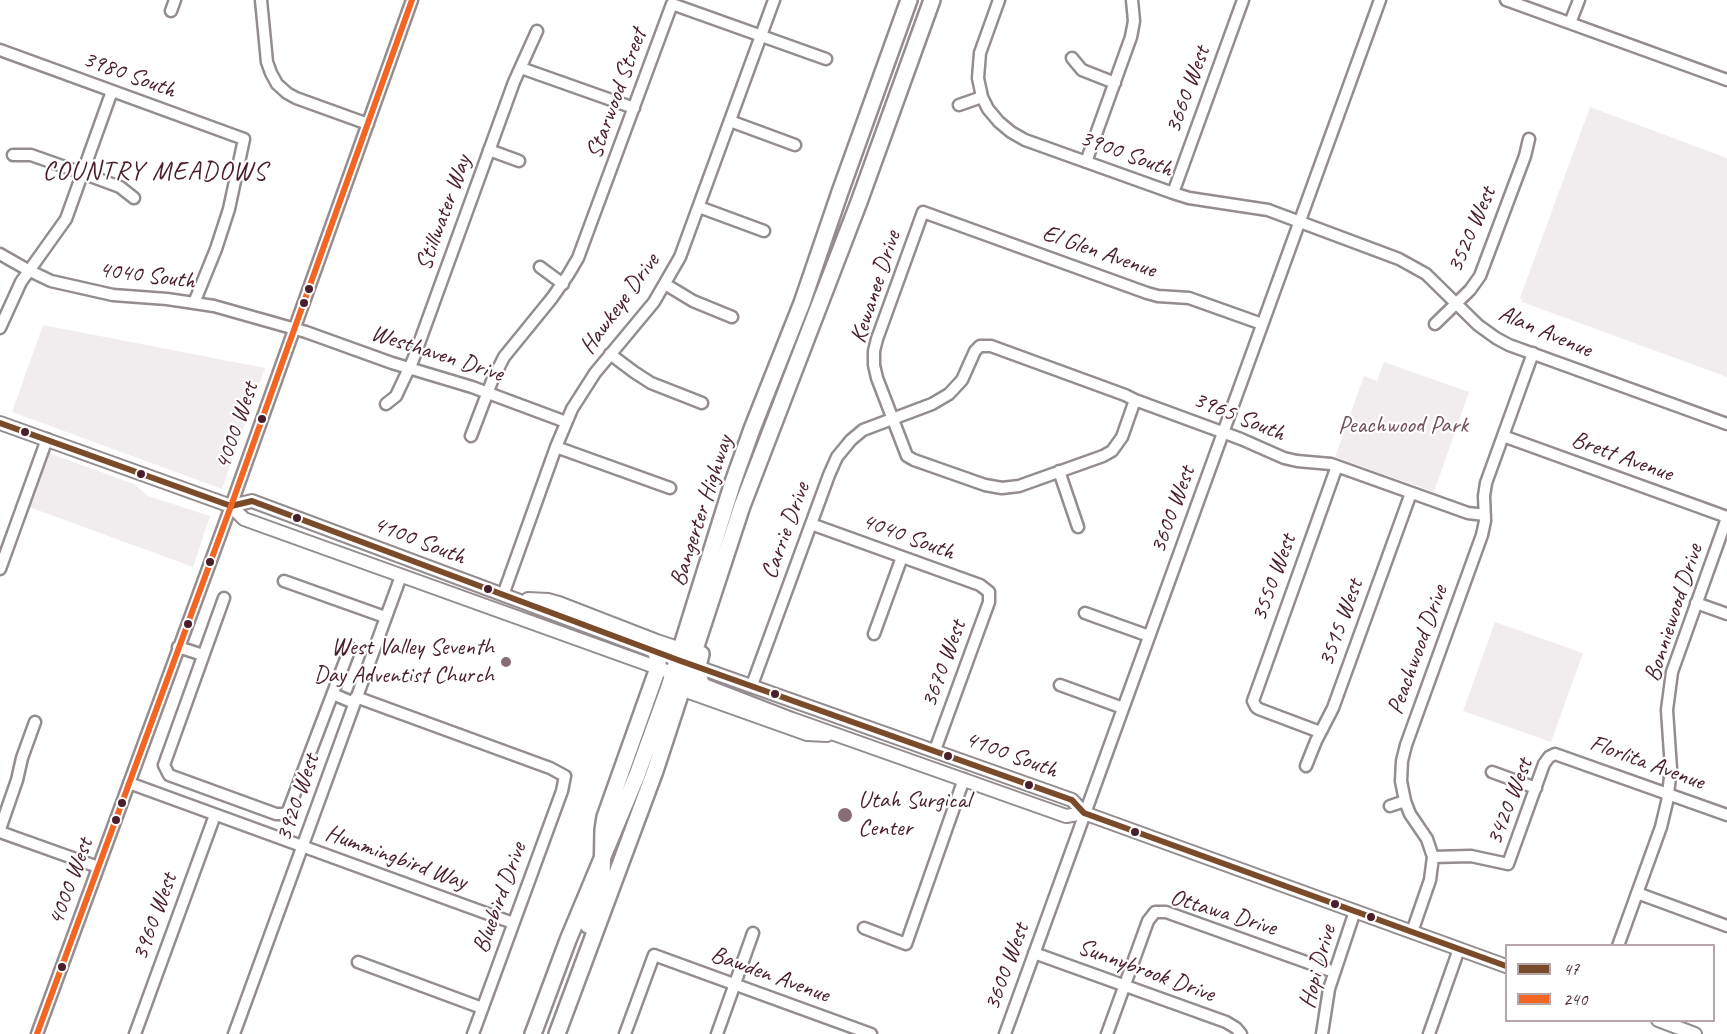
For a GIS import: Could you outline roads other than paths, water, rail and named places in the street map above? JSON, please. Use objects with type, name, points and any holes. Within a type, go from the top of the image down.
[{"type":"highway","name":"Bangerter Highway","points":[[557,1034],[655,771],[737,471],[802,303],[909,0]]},
{"type":"highway","name":"Bangerter Highway","points":[[533,1034],[603,855],[698,639],[755,470],[855,213],[932,0]]},
{"type":"highway","points":[[682,671],[700,655],[749,514],[755,488],[753,458],[755,448],[803,319],[802,303]]},
{"type":"highway","points":[[557,1034],[561,998],[602,881],[605,817],[658,668],[655,651]]},
{"type":"highway","points":[[682,671],[698,675],[702,683]]},
{"type":"main road","name":"4100 South","points":[[0,423],[231,506],[244,519],[658,668],[752,685],[935,750],[1072,800],[1084,813]]},
{"type":"main road","name":"4100 South","points":[[231,506],[252,501],[655,651],[682,671]]},
{"type":"main road","points":[[324,548],[350,549],[488,598],[503,601],[537,598],[559,603],[657,641],[682,671],[807,734],[861,733],[964,769],[993,771]]},
{"type":"main road","name":"4100 South","points":[[702,683],[792,718],[1066,816],[1084,813]]},
{"type":"main road","points":[[1084,813],[1505,966]]},
{"type":"main road","points":[[1662,1022],[1687,1033]]},
{"type":"street","points":[[261,0],[267,62],[277,84],[296,98],[368,124]]},
{"type":"street","name":"4000 West","points":[[38,1034],[231,506],[412,0]]},
{"type":"street","name":"Hawkeye Drive","points":[[503,595],[566,422],[583,390],[650,307],[684,249],[774,0]]},
{"type":"street","points":[[959,105],[982,97],[978,78],[979,61],[999,0]]},
{"type":"street","points":[[1086,162],[1133,29],[1132,0]]},
{"type":"street","name":"3660 West","points":[[1173,193],[1243,0]]},
{"type":"street","name":"3600 West","points":[[1005,1034],[1380,0]]},
{"type":"street","points":[[1506,0],[1727,80]]},
{"type":"street","points":[[1570,23],[1579,0]]},
{"type":"street","name":"Starwood Street","points":[[471,436],[496,372],[508,350],[563,284],[583,249],[672,4],[761,36]]},
{"type":"street","name":"Stillwater Way","points":[[386,404],[396,396],[409,368],[514,82],[537,31]]},
{"type":"street","points":[[761,36],[826,59]]},
{"type":"street","name":"3980 South","points":[[0,50],[244,139],[234,191],[224,225],[194,303]]},
{"type":"street","points":[[1072,58],[1082,70],[1114,83]]},
{"type":"street","points":[[521,68],[634,108]]},
{"type":"street","points":[[0,328],[13,296],[28,270],[66,219],[112,91]]},
{"type":"street","name":"3900 South","points":[[982,97],[993,116],[1011,132],[1026,140],[1189,198],[1262,209],[1299,222]]},
{"type":"street","points":[[730,122],[795,145]]},
{"type":"street","name":"3520 West","points":[[1435,324],[1474,285],[1482,272],[1525,156],[1529,139]]},
{"type":"street","points":[[489,150],[519,161]]},
{"type":"street","points":[[13,155],[32,155],[120,187],[134,198]]},
{"type":"street","points":[[699,207],[764,231]]},
{"type":"street","name":"El Glen Avenue","points":[[923,212],[1147,293],[1188,298],[1262,324]]},
{"type":"street","name":"Kewanee Drive","points":[[923,212],[874,351],[877,378],[905,453],[909,457],[979,483],[996,487],[1014,487],[1103,456],[1116,448],[1135,400]]},
{"type":"street","name":"Alan Avenue","points":[[1299,222],[1408,263],[1434,281],[1489,334],[1509,345],[1727,424]]},
{"type":"street","name":"4040 South","points":[[0,254],[51,281],[113,295],[194,303],[245,314],[294,329]]},
{"type":"street","points":[[540,267],[563,284]]},
{"type":"street","points":[[665,284],[700,304],[732,317]]},
{"type":"street","name":"Westhaven Drive","points":[[294,329],[487,393],[566,422]]},
{"type":"street","name":"Carrie Drive","points":[[752,685],[831,469],[841,451],[864,430],[932,404],[949,393],[962,380],[975,351],[980,346]]},
{"type":"street","name":"3965 South","points":[[980,346],[991,346],[1125,395],[1288,459],[1337,466],[1471,514],[1485,515]]},
{"type":"street","name":"Peachwood Drive","points":[[1433,857],[1427,839],[1410,814],[1405,801],[1401,781],[1403,755],[1482,535],[1486,483],[1533,353]]},
{"type":"street","points":[[610,354],[651,383],[702,403]]},
{"type":"street","name":"Brett Avenue","points":[[1503,436],[1727,517]]},
{"type":"street","points":[[0,569],[47,439]]},
{"type":"street","points":[[556,447],[670,488]]},
{"type":"street","name":"3550 West","points":[[1320,732],[1262,711],[1254,704],[1254,694],[1337,466]]},
{"type":"street","points":[[1059,471],[1078,527]]},
{"type":"street","name":"3515 West","points":[[1306,766],[1333,708],[1411,493]]},
{"type":"street","name":"Bonniewood Drive","points":[[1618,944],[1663,819],[1669,794],[1671,759],[1668,722],[1669,691],[1675,661],[1727,517]]},
{"type":"street","name":"4040 South","points":[[811,524],[980,585],[989,592]]},
{"type":"street","points":[[874,634],[902,557]]},
{"type":"street","name":"3920 West","points":[[234,1034],[401,576]]},
{"type":"street","points":[[284,581],[385,617]]},
{"type":"street","name":"3670 West","points":[[935,750],[989,602],[989,592]]},
{"type":"street","points":[[224,598],[164,765],[169,775],[276,814],[284,814],[288,811],[350,648]]},
{"type":"street","points":[[1696,603],[1727,614]]},
{"type":"street","points":[[1085,613],[1149,636]]},
{"type":"street","points":[[178,647],[203,655]]},
{"type":"street","points":[[1060,685],[1123,708]]},
{"type":"street","points":[[333,694],[355,700]]},
{"type":"street","name":"Bluebird Drive","points":[[355,700],[550,768],[565,776],[562,791],[473,1034]]},
{"type":"street","points":[[35,722],[0,830],[98,867]]},
{"type":"street","name":"Florlita Avenue","points":[[1551,755],[1562,756],[1727,815]]},
{"type":"street","name":"3420 West","points":[[1433,857],[1471,856],[1508,864],[1546,761],[1551,755]]},
{"type":"street","points":[[1492,772],[1536,788]]},
{"type":"street","points":[[864,928],[906,944],[964,779]]},
{"type":"street","name":"Hummingbird Way","points":[[129,783],[513,923]]},
{"type":"street","points":[[1390,806],[1405,801]]},
{"type":"street","name":"3960 West","points":[[135,1034],[215,815]]},
{"type":"street","points":[[1412,932],[1430,880],[1433,857]]},
{"type":"street","points":[[1637,892],[1727,926]]},
{"type":"street","name":"Ottawa Drive","points":[[1107,1034],[1150,918],[1158,911],[1334,972]]},
{"type":"street","name":"Hopi Drive","points":[[1322,1034],[1326,1002],[1334,972],[1355,911]]},
{"type":"street","points":[[717,1034],[753,933]]},
{"type":"street","points":[[1429,1034],[1459,949]]},
{"type":"street","name":"Sunnybrook Drive","points":[[1034,953],[1229,1024],[1241,1034]]},
{"type":"street","name":"Bawden Avenue","points":[[625,1034],[654,955],[871,1034]]},
{"type":"street","points":[[358,962],[482,1008]]},
{"type":"place","name":"West Valley Seventh Day Adventist Church","points":[[506,662]]},
{"type":"place","name":"Utah Surgical Center","points":[[845,815]]},
{"type":"district","name":"COUNTRY MEADOWS","points":[[155,172]]},
{"type":"park label","name":"Peachwood Park","points":[[1403,426]]}]
